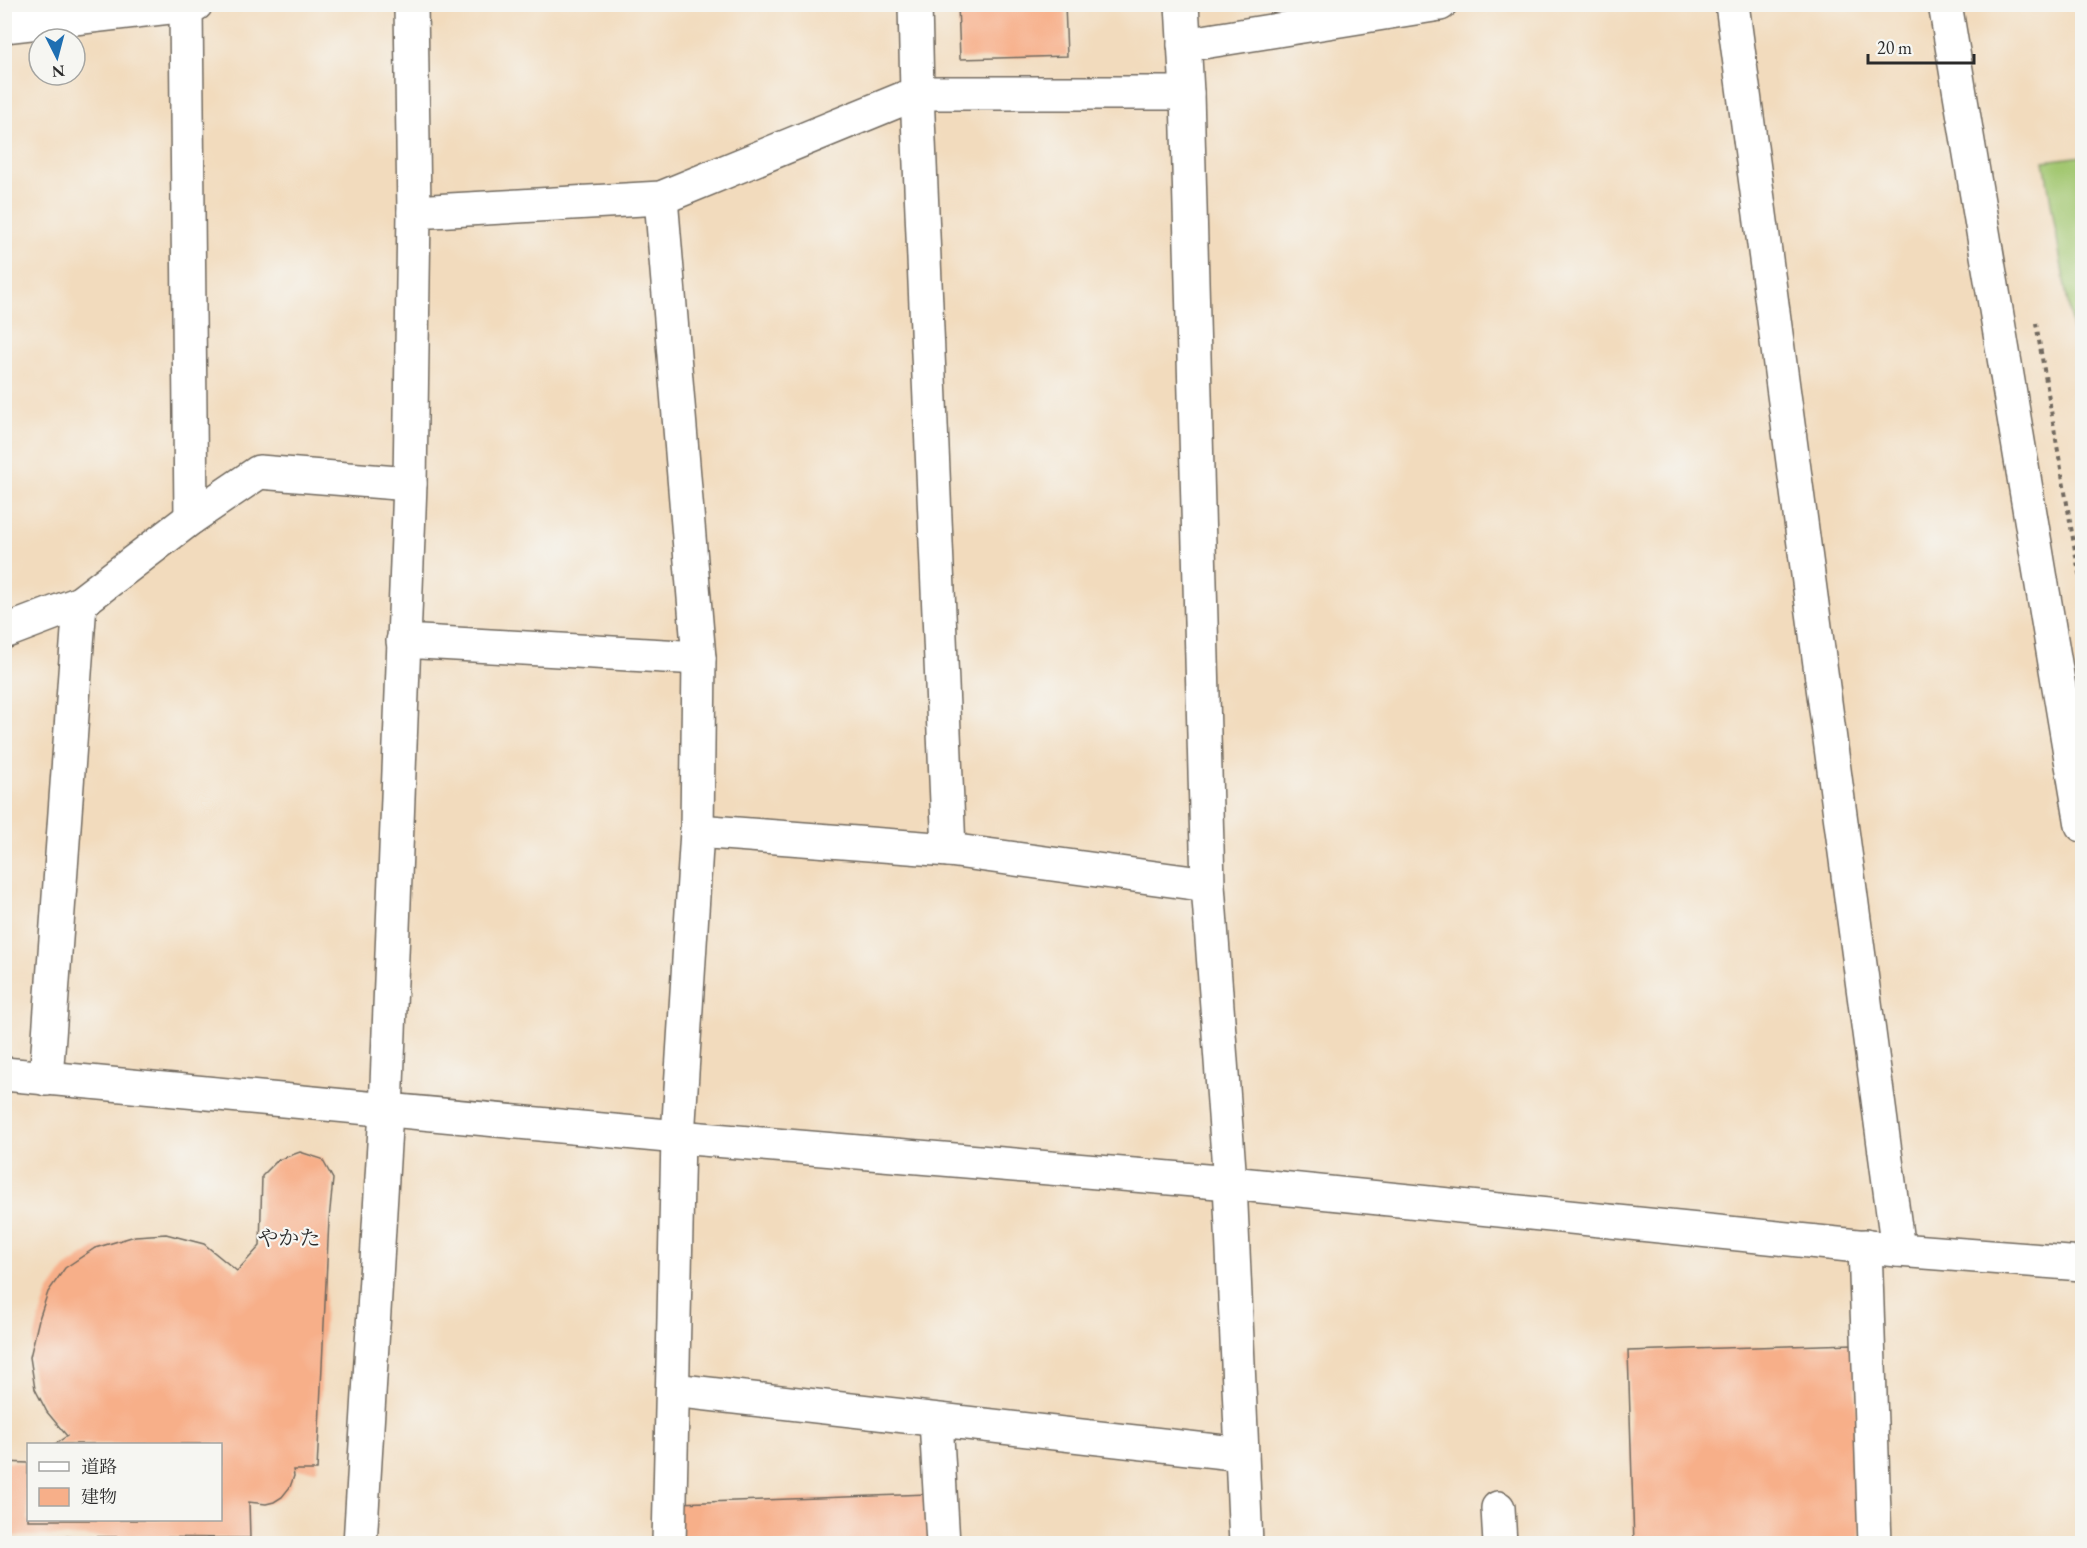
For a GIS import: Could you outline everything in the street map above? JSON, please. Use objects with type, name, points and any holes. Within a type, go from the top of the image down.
[{"type":"street","points":[[360,1544],[386,1111],[410,484],[414,212],[411,4]]},
{"type":"street","points":[[915,4],[916,93],[949,850]]},
{"type":"street","points":[[1182,4],[1188,93],[1208,885],[1230,1183],[1246,1544]]},
{"type":"street","points":[[1184,45],[1440,4]]},
{"type":"street","points":[[1732,4],[1898,1250]]},
{"type":"street","points":[[1945,4],[2082,825]]},
{"type":"street","points":[[4,26],[191,6],[190,518]]},
{"type":"street","points":[[414,212],[661,198],[916,93],[1188,93]]},
{"type":"street","points":[[661,198],[699,658],[697,831],[678,1137],[669,1544]]},
{"type":"street","points":[[4,633],[80,603],[190,518],[259,472],[410,484]]},
{"type":"street","points":[[46,1079],[80,603]]},
{"type":"street","points":[[404,641],[699,658]]},
{"type":"street","points":[[697,831],[949,850],[1208,885]]},
{"type":"street","points":[[4,1074],[678,1137],[1230,1183],[1898,1250],[2082,1264]]},
{"type":"street","points":[[1865,1246],[1875,1544]]},
{"type":"street","points":[[672,1390],[1242,1454]]},
{"type":"street","points":[[936,1420],[943,1544]]},
{"type":"street","points":[[1498,1509],[1500,1544]]},
{"type":"green space","points":[[2082,156],[2082,387],[2044,161]]},
{"type":"building","points":[[958,4],[1065,4],[1067,56],[960,59]]},
{"type":"building","points":[[300,1152],[322,1159],[333,1179],[317,1470],[293,1470],[294,1476],[290,1487],[282,1497],[274,1502],[266,1504],[249,1502],[250,1538],[4,1536],[4,1462],[27,1463],[27,1521],[222,1521],[222,1443],[56,1443],[67,1436],[47,1412],[35,1389],[30,1357],[48,1292],[65,1268],[95,1248],[135,1236],[166,1234],[204,1244],[237,1271],[260,1246],[262,1176],[278,1160]]},
{"type":"building","points":[[1854,1344],[1861,1544],[1634,1544],[1628,1351]]},
{"type":"building","points":[[928,1494],[930,1544],[678,1544],[677,1503]]},
{"type":"district","name":"やかた","points":[[289,1237]]}]
